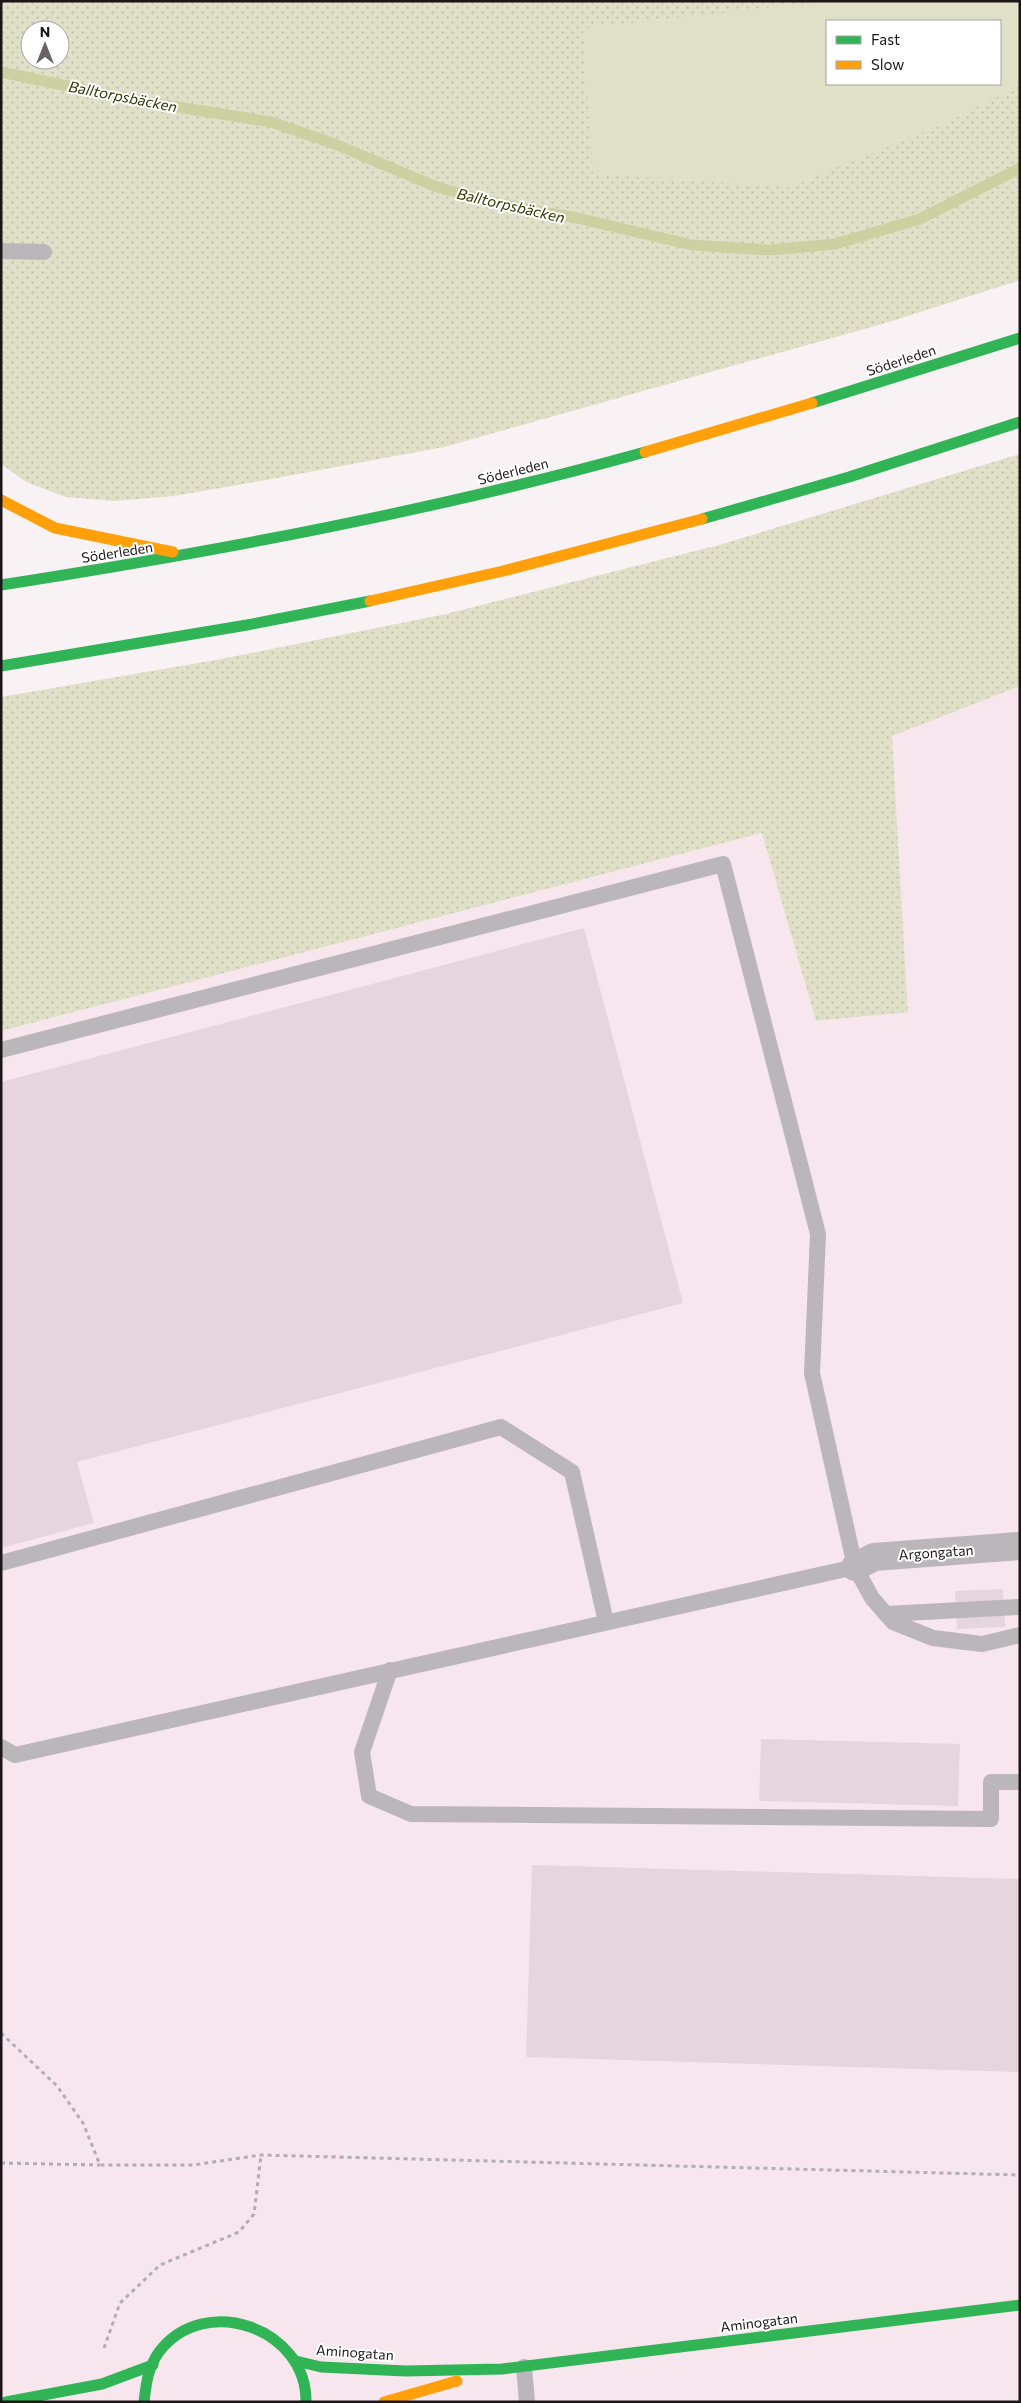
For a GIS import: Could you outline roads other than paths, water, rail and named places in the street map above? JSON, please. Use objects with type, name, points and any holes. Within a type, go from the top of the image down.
[{"type":"main road","name":"Söderleden","points":[[1,585],[192,556],[400,513],[532,482],[821,402],[1020,338]]},
{"type":"main road","points":[[1,666],[326,610],[583,552],[784,497],[1020,422]]},
{"type":"main road","points":[[1,500],[55,528],[192,556]]},
{"type":"main road","name":"Aminogatan","points":[[296,2361],[321,2367],[406,2371],[502,2369],[1020,2305]]},
{"type":"main road","name":"Aminogatan","points":[[144,2402],[146,2381],[153,2365],[164,2348],[178,2335],[195,2326],[214,2321],[233,2320],[252,2324],[269,2333],[284,2345],[296,2361],[303,2378],[306,2402]]},
{"type":"main road","points":[[6,2402],[102,2384],[153,2365]]},
{"type":"main road","name":"Aminogatan","points":[[384,2402],[502,2369]]},
{"type":"street","name":"Argongatan","points":[[855,1567],[874,1556],[1020,1546]]},
{"type":"lane","points":[[1,251],[44,252]]},
{"type":"lane","points":[[1,1050],[723,864],[818,1234],[812,1373],[855,1567],[872,1598],[893,1622],[933,1638],[982,1644],[1020,1635]]},
{"type":"lane","points":[[1,1563],[501,1427],[572,1472],[606,1622]]},
{"type":"lane","points":[[1,1747],[15,1755],[855,1567]]},
{"type":"lane","points":[[886,1614],[1020,1607]]},
{"type":"lane","points":[[390,1670],[362,1752],[369,1796],[411,1814],[991,1820],[991,1782],[1020,1782]]},
{"type":"lane","points":[[524,2367],[527,2402]]},
{"type":"waterway","name":"Balltorpsbäcken","points":[[1,72],[134,100],[271,122],[335,144],[434,186],[485,201],[577,218],[692,245],[769,250],[835,244],[920,219],[1020,168]]}]
